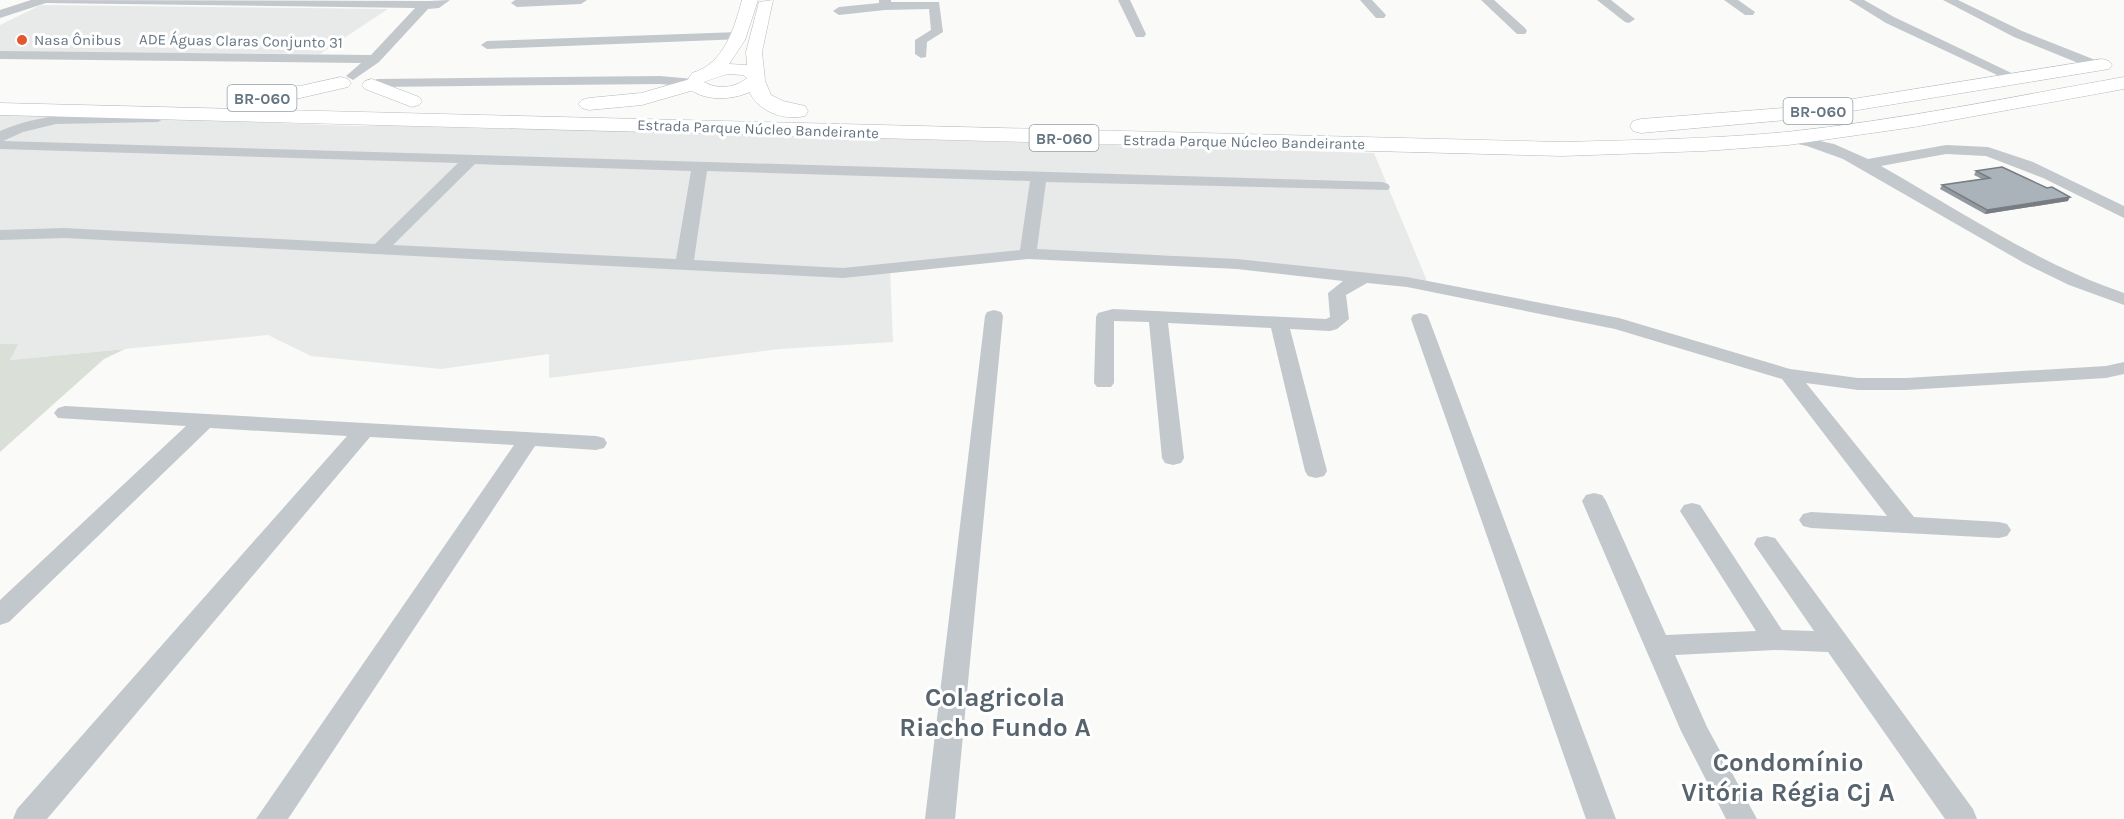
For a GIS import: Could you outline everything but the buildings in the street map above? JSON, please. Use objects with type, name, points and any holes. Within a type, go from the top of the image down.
[{"type":"highway","name":"BR-060","points":[[1623,127],[1667,126],[1809,112],[2124,61]]},
{"type":"highway","points":[[756,77],[757,89],[762,99],[776,106],[797,111]]},
{"type":"highway","points":[[589,104],[642,99],[701,78]]},
{"type":"highway","name":"Estrada Parque Núcleo Bandeirante","points":[[0,109],[231,106],[382,84],[524,104],[797,111],[1086,129],[1562,149],[1698,146],[1788,138],[1856,151],[2124,83]]},
{"type":"highway","points":[[231,106],[300,92],[382,84]]},
{"type":"highway","name":"Estrada Parque Núcleo Bandeirante","points":[[0,90],[491,122],[1086,129],[1558,129]]},
{"type":"highway","points":[[491,122],[485,117],[497,106],[524,104]]},
{"type":"main road","points":[[750,0],[739,36],[725,61],[701,78],[707,91],[744,88],[756,77],[754,52],[768,0]]},
{"type":"street","points":[[0,14],[43,0]]},
{"type":"street","points":[[48,0],[430,3]]},
{"type":"street","points":[[517,3],[581,0]]},
{"type":"street","points":[[1124,0],[1140,34]]},
{"type":"street","points":[[1366,0],[1380,15]]},
{"type":"street","points":[[1487,0],[1521,31]]},
{"type":"street","points":[[1603,0],[1629,19]]},
{"type":"street","points":[[1730,0],[1749,12]]},
{"type":"street","points":[[1855,0],[1909,29],[2017,79]]},
{"type":"street","points":[[1948,0],[2018,34],[2098,66]]},
{"type":"street","points":[[382,84],[374,58],[430,3]]},
{"type":"street","points":[[382,84],[430,3]]},
{"type":"street","points":[[839,11],[885,3],[935,5],[937,32],[921,40],[921,54]]},
{"type":"street","points":[[1978,3],[1977,6],[1985,10],[1998,12],[2001,9]]},
{"type":"street","points":[[487,45],[739,36]]},
{"type":"street","name":"ADE Águas Claras Conjunto 31","points":[[0,55],[374,58]]},
{"type":"street","points":[[382,84],[701,78]]},
{"type":"street","points":[[0,137],[20,127],[49,121],[231,106]]},
{"type":"street","points":[[1788,138],[1894,159],[1960,148],[1988,151],[2029,167],[2124,213]]},
{"type":"street","points":[[0,145],[1382,187]]},
{"type":"street","points":[[1856,151],[2038,265],[2084,286],[2124,299]]},
{"type":"street","points":[[379,249],[471,159]]},
{"type":"street","points":[[684,265],[700,166]]},
{"type":"street","points":[[1028,254],[1040,176]]},
{"type":"street","points":[[0,235],[64,233],[843,273],[1028,254],[1237,264],[1407,282],[1619,324],[1717,356],[1789,375],[1858,384],[1906,384],[2106,372],[2124,368]]},
{"type":"street","points":[[1104,383],[1105,317],[1113,315],[1330,325],[1340,320],[1337,293],[1365,277]]},
{"type":"street","points":[[940,819],[994,316]]},
{"type":"street","points":[[1158,317],[1173,458]]},
{"type":"street","points":[[1420,319],[1601,819]]},
{"type":"street","points":[[1279,322],[1316,471]]},
{"type":"street","points":[[1789,375],[1908,526]]},
{"type":"street","points":[[65,413],[596,443]]},
{"type":"street","points":[[0,615],[206,420]]},
{"type":"street","points":[[28,819],[364,430]]},
{"type":"street","points":[[271,819],[529,439]]},
{"type":"street","points":[[1594,501],[1695,730],[1742,819]]},
{"type":"street","points":[[1692,511],[1775,640]]},
{"type":"street","points":[[1810,520],[1998,530]]},
{"type":"street","points":[[1766,544],[1962,819]]},
{"type":"street","points":[[1658,646],[1775,640],[1835,642]]},
{"type":"shaded area","points":[[41,5],[388,9],[320,54],[0,52],[0,25]]},
{"type":"shaded area","points":[[0,112],[353,126],[422,124],[1374,153],[1427,281],[1166,255],[1028,253],[890,267],[893,342],[780,349],[549,378],[549,354],[441,369],[311,356],[268,335],[10,360],[17,344],[0,344]]},
{"type":"shaded area","points":[[0,344],[18,344],[10,360],[125,349],[104,359],[0,452]]},
{"type":"place","name":"Nasa Ônibus","points":[[22,40]]},
{"type":"district","name":"Colagricola Riacho Fundo A","points":[[995,712]]},
{"type":"district","name":"Condomínio Vitória Régia Cj A","points":[[1788,777]]}]
